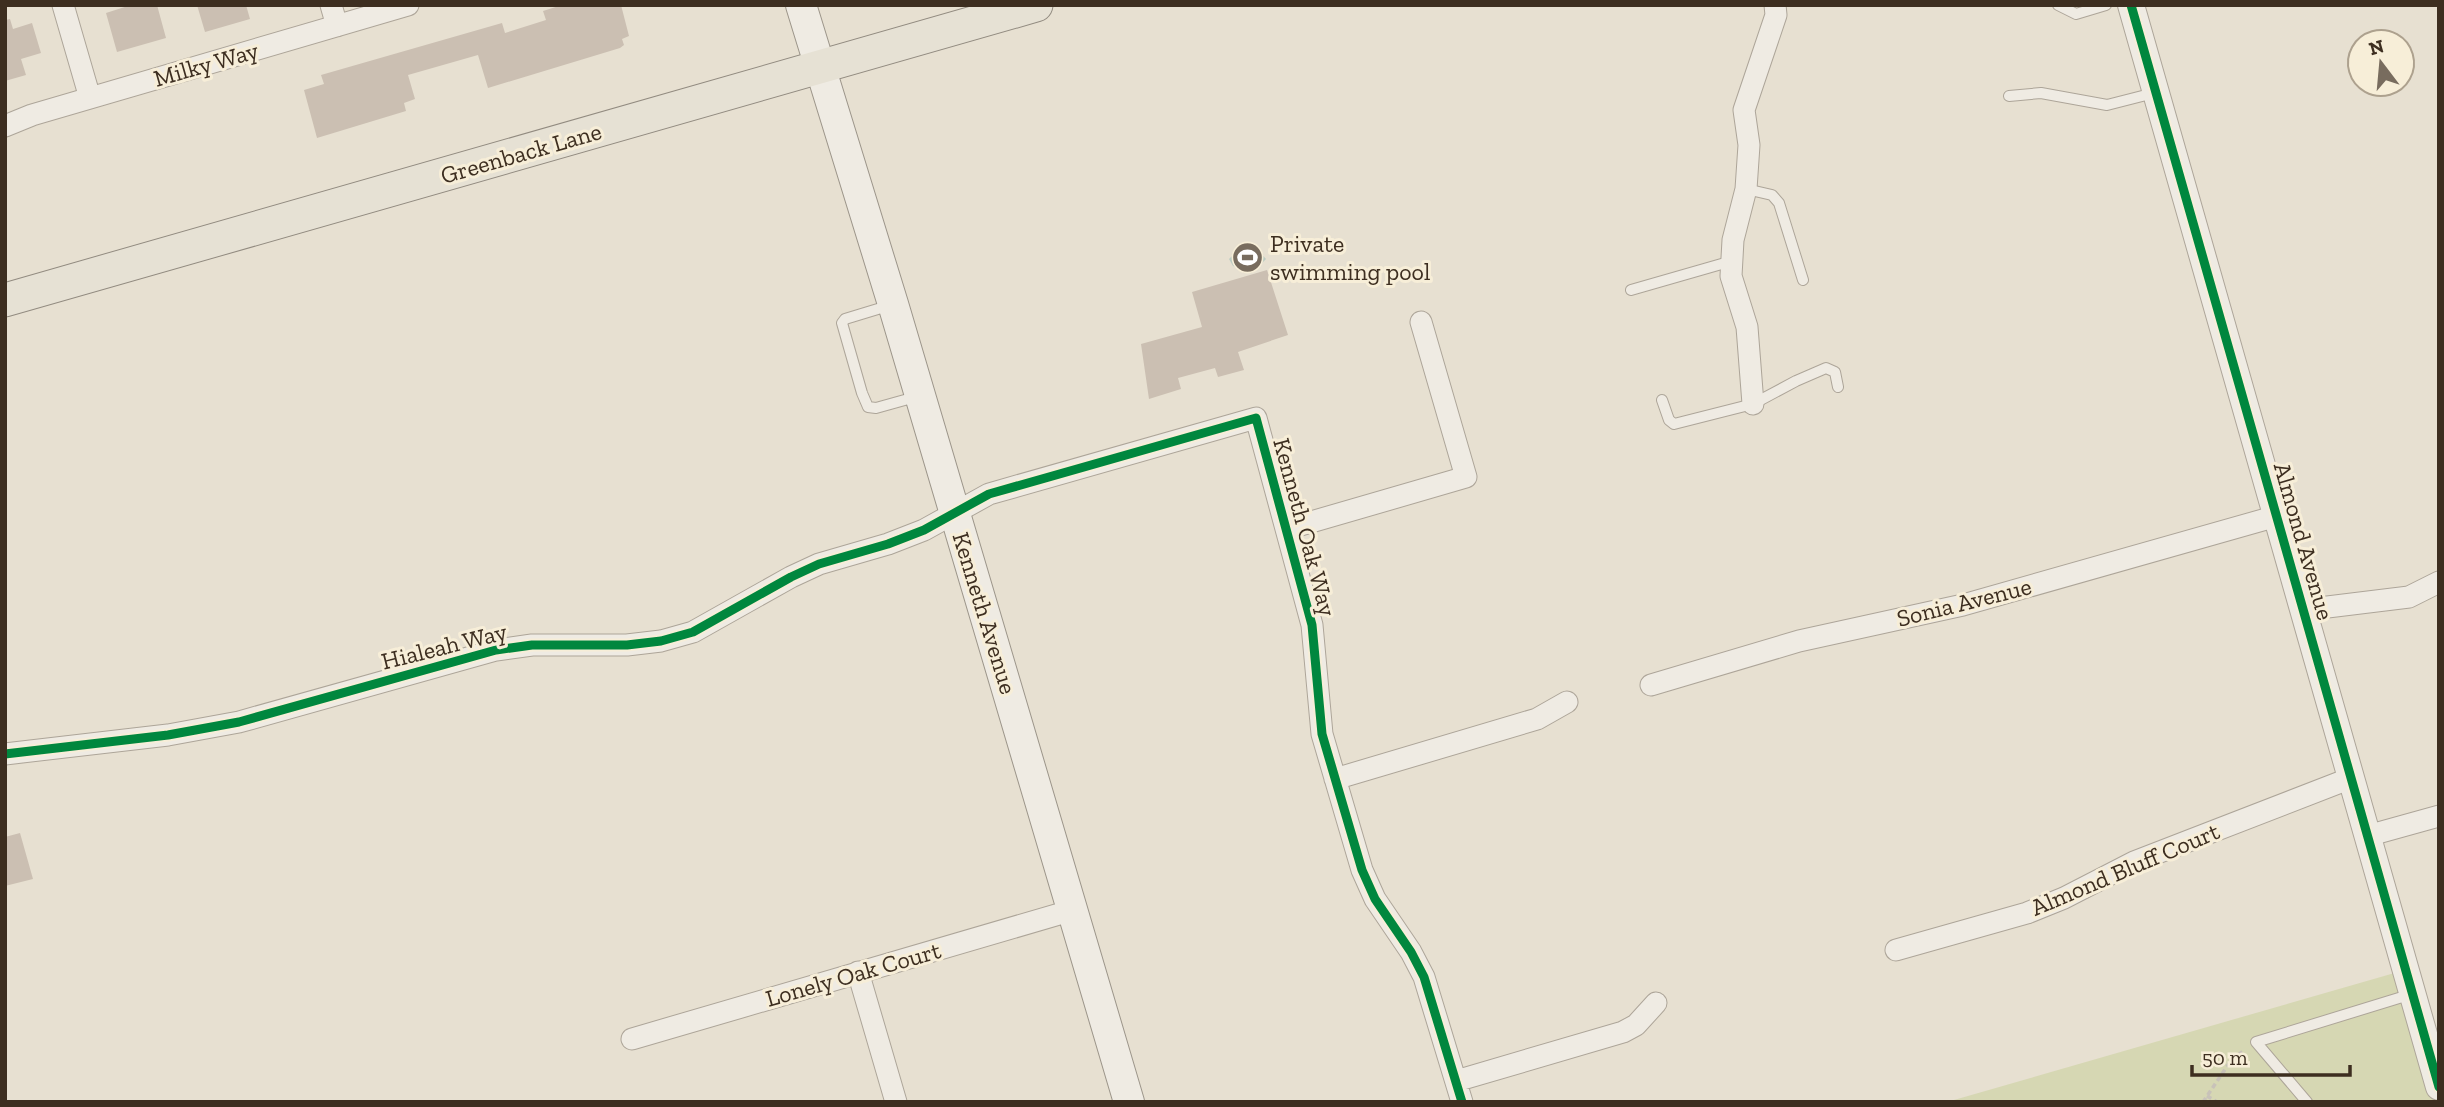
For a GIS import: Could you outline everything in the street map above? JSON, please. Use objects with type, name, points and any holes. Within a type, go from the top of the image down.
[{"type":"main road","name":"Kenneth Avenue","points":[[801,5],[893,304],[1129,1102]]},
{"type":"main road","name":"Greenback Lane","points":[[5,300],[1036,5]]},
{"type":"street","points":[[63,5],[90,98]]},
{"type":"street","points":[[331,5],[337,26]]},
{"type":"street","name":"Milky Way","points":[[5,126],[32,115],[408,5]]},
{"type":"street","points":[[1753,404],[1747,327],[1731,276],[1733,240],[1746,189],[1749,145],[1744,110],[1776,15],[1775,5]]},
{"type":"street","name":"Almond Avenue","points":[[2131,5],[2439,1087]]},
{"type":"street","points":[[1287,529],[1466,477],[1421,322]]},
{"type":"street","name":"Kenneth Oak Way","points":[[955,513],[989,494],[1256,418],[1312,625],[1319,714],[1362,870],[1375,899],[1411,952],[1424,977],[1462,1102]]},
{"type":"street","name":"Hialeah Way","points":[[5,754],[168,736],[239,722],[496,650],[532,645],[627,645],[661,641],[709,625],[819,564],[888,544],[924,530],[955,513]]},
{"type":"street","name":"Sonia Avenue","points":[[1651,685],[1799,642],[1975,602],[2277,516]]},
{"type":"street","points":[[2303,610],[2409,597],[2439,582]]},
{"type":"street","points":[[1335,779],[1538,719],[1567,702]]},
{"type":"street","name":"Almond Bluff Court","points":[[1896,950],[2027,913],[2064,898],[2134,862],[2351,778]]},
{"type":"street","points":[[2367,836],[2439,816]]},
{"type":"street","name":"Lonely Oak Court","points":[[632,1039],[1073,910]]},
{"type":"street","points":[[858,972],[896,1102]]},
{"type":"street","points":[[1456,1081],[1623,1032],[1636,1025],[1656,1003]]},
{"type":"lane","points":[[2058,5],[2076,14],[2106,5]]},
{"type":"lane","points":[[2009,96],[2041,93],[2107,105],[2156,93]]},
{"type":"lane","points":[[1746,189],[1772,195],[1779,202],[1803,280]]},
{"type":"lane","points":[[1631,290],[1732,261]]},
{"type":"lane","points":[[893,304],[845,319],[842,323],[862,393],[869,407],[876,408],[919,396]]},
{"type":"lane","points":[[1662,400],[1668,421],[1674,424],[1753,404],[1796,381],[1826,369],[1835,372],[1838,387]]},
{"type":"lane","points":[[2307,1102],[2256,1042],[2412,994]]},
{"type":"path","points":[[2203,1102],[2232,1059],[2256,1042]]},
{"type":"path","points":[[2207,1096],[2217,1102]]},
{"type":"green space","points":[[2398,972],[2436,1102],[1947,1102]]},
{"type":"shaded area","name":"Private swimming pool","points":[[1254,246],[1266,259],[1257,268],[1246,264],[1241,269],[1233,266],[1229,259],[1240,248],[1245,251]]},
{"type":"building","points":[[131,5],[157,5],[166,38],[117,52],[106,13]]},
{"type":"building","points":[[197,5],[246,5],[250,19],[205,32]]},
{"type":"building","points":[[562,5],[621,5],[629,36],[622,39],[624,45],[620,48],[488,88],[478,55],[408,75],[415,99],[404,103],[406,111],[317,138],[304,90],[324,84],[321,75],[502,23],[505,33],[546,20],[543,11]]},
{"type":"building","points":[[10,19],[13,29],[32,23],[41,53],[21,59],[26,75],[5,81],[5,20]]},
{"type":"building","points":[[1267,270],[1288,335],[1238,352],[1244,370],[1218,377],[1215,368],[1178,378],[1181,389],[1149,399],[1141,344],[1202,327],[1192,292]]},
{"type":"building","points":[[20,833],[33,879],[5,886],[5,837]]},
{"type":"cycle path","points":[[2131,5],[2439,1087]]},
{"type":"cycle path","points":[[5,754],[168,735],[239,722],[496,650],[532,645],[627,645],[661,641],[693,632],[819,564],[888,544],[924,530],[989,494],[1256,418],[1312,625],[1322,734],[1362,870],[1375,899],[1411,952],[1424,977],[1462,1102]]},
{"type":"place","name":"Private swimming pool","points":[[1247,257]]}]
